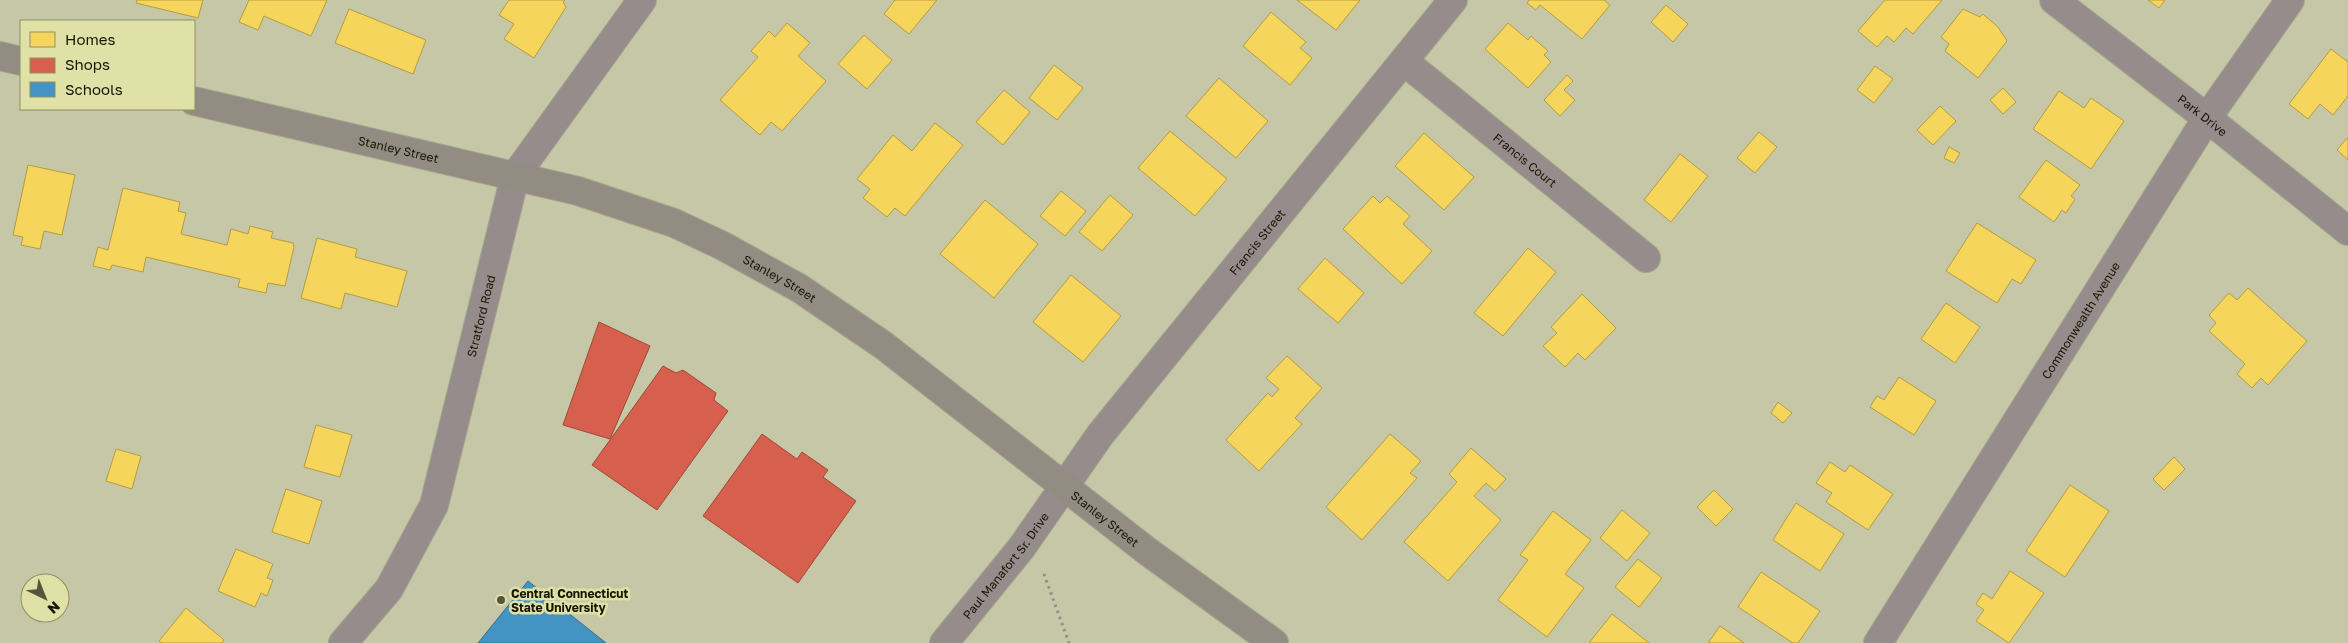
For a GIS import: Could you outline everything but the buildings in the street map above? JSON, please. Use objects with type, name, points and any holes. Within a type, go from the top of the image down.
[{"type":"main road","points":[[0,56],[20,61]]},
{"type":"main road","name":"Stanley Street","points":[[195,101],[594,196],[657,217],[698,234],[763,268],[827,306],[883,345],[1178,575],[1274,643]]},
{"type":"street","name":"Stratford Road","points":[[343,643],[390,589],[434,505],[515,176],[642,0]]},
{"type":"street","name":"Francis Street","points":[[1064,486],[1100,435],[1453,0]]},
{"type":"street","name":"Park Drive","points":[[2054,0],[2348,231]]},
{"type":"street","name":"Commonwealth Avenue","points":[[1878,643],[2206,118],[2290,0]]},
{"type":"street","name":"Francis Court","points":[[1404,62],[1646,258]]},
{"type":"street","name":"Paul Manafort Sr. Drive","points":[[944,643],[1022,547],[1064,486]]},
{"type":"path","points":[[1044,574],[1069,643]]},
{"type":"place","name":"Central Connecticut State University","points":[[501,600]]}]
